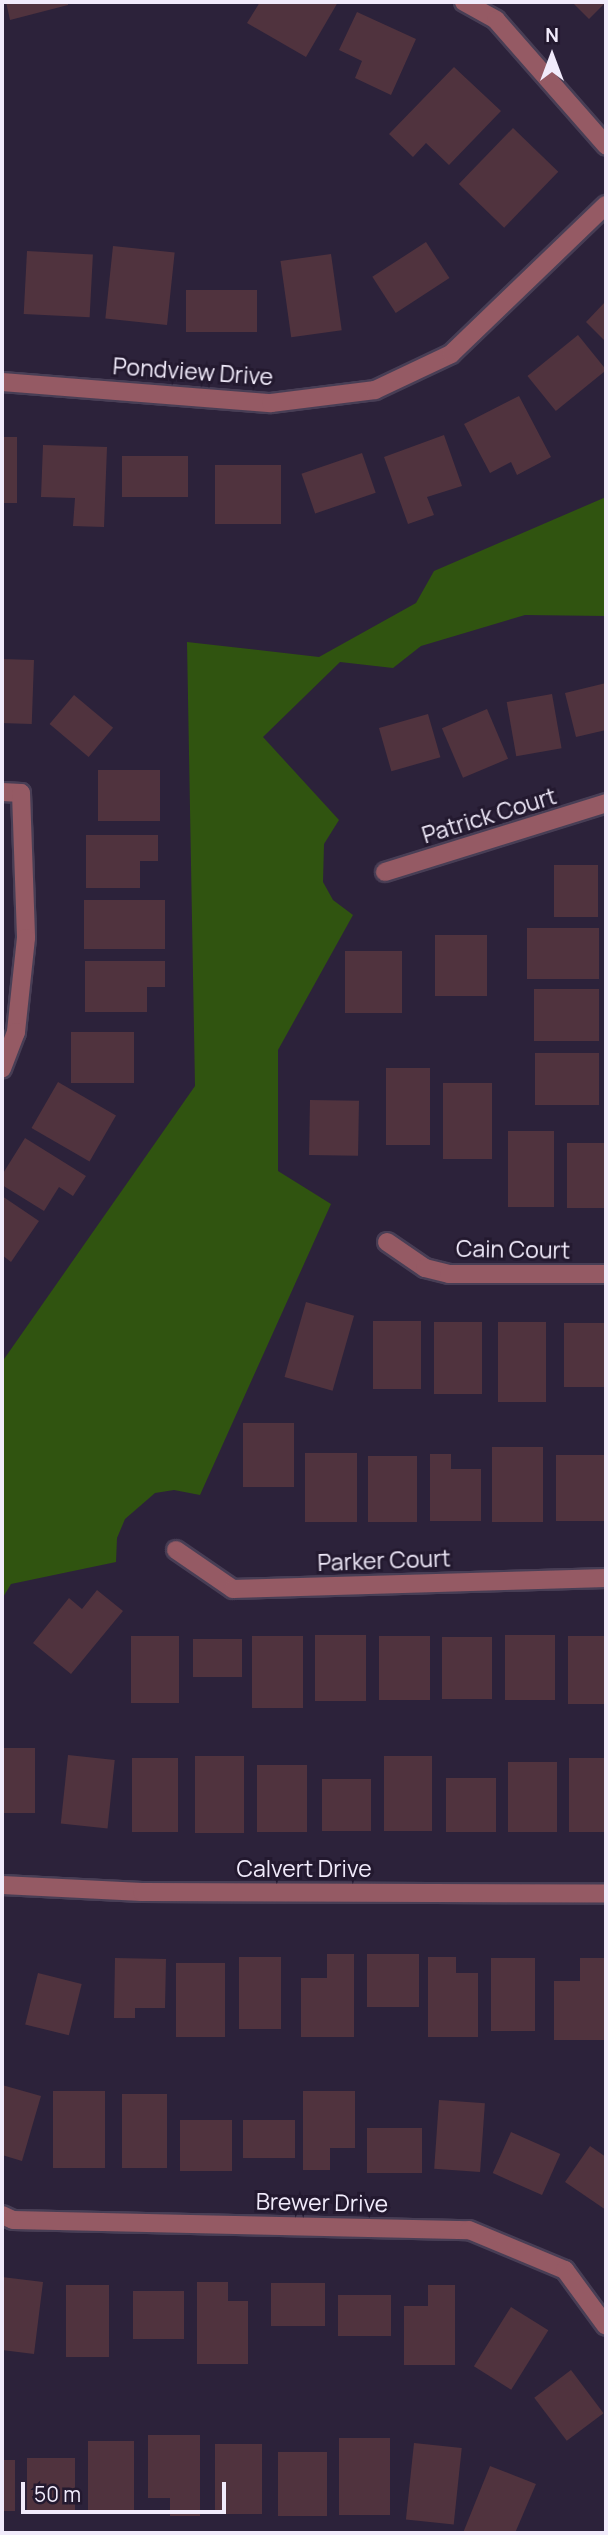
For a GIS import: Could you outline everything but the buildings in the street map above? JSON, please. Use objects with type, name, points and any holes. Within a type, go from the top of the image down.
[{"type":"street","points":[[464,2],[496,20],[606,145]]},
{"type":"street","name":"Pondview Drive","points":[[2,382],[271,403],[375,390],[451,354],[606,205]]},
{"type":"street","points":[[2,792],[22,793],[26,938],[16,1032],[2,1068]]},
{"type":"street","name":"Patrick Court","points":[[385,873],[606,803]]},
{"type":"street","name":"Cain Court","points":[[387,1242],[425,1268],[449,1274],[606,1274]]},
{"type":"street","name":"Parker Court","points":[[176,1550],[233,1589],[606,1578]]},
{"type":"street","name":"Calvert Drive","points":[[2,1885],[142,1892],[606,1894]]},
{"type":"street","name":"Brewer Drive","points":[[2,2215],[13,2220],[469,2230],[565,2270],[606,2326]]},
{"type":"green space","points":[[606,497],[606,616],[525,615],[421,646],[393,668],[340,662],[263,737],[339,820],[324,844],[323,882],[333,900],[353,915],[278,1050],[278,1171],[331,1204],[200,1495],[174,1490],[155,1493],[125,1519],[117,1538],[116,1562],[11,1584],[2,1599],[2,1362],[195,1086],[187,642],[319,657],[416,603],[434,571]]}]
